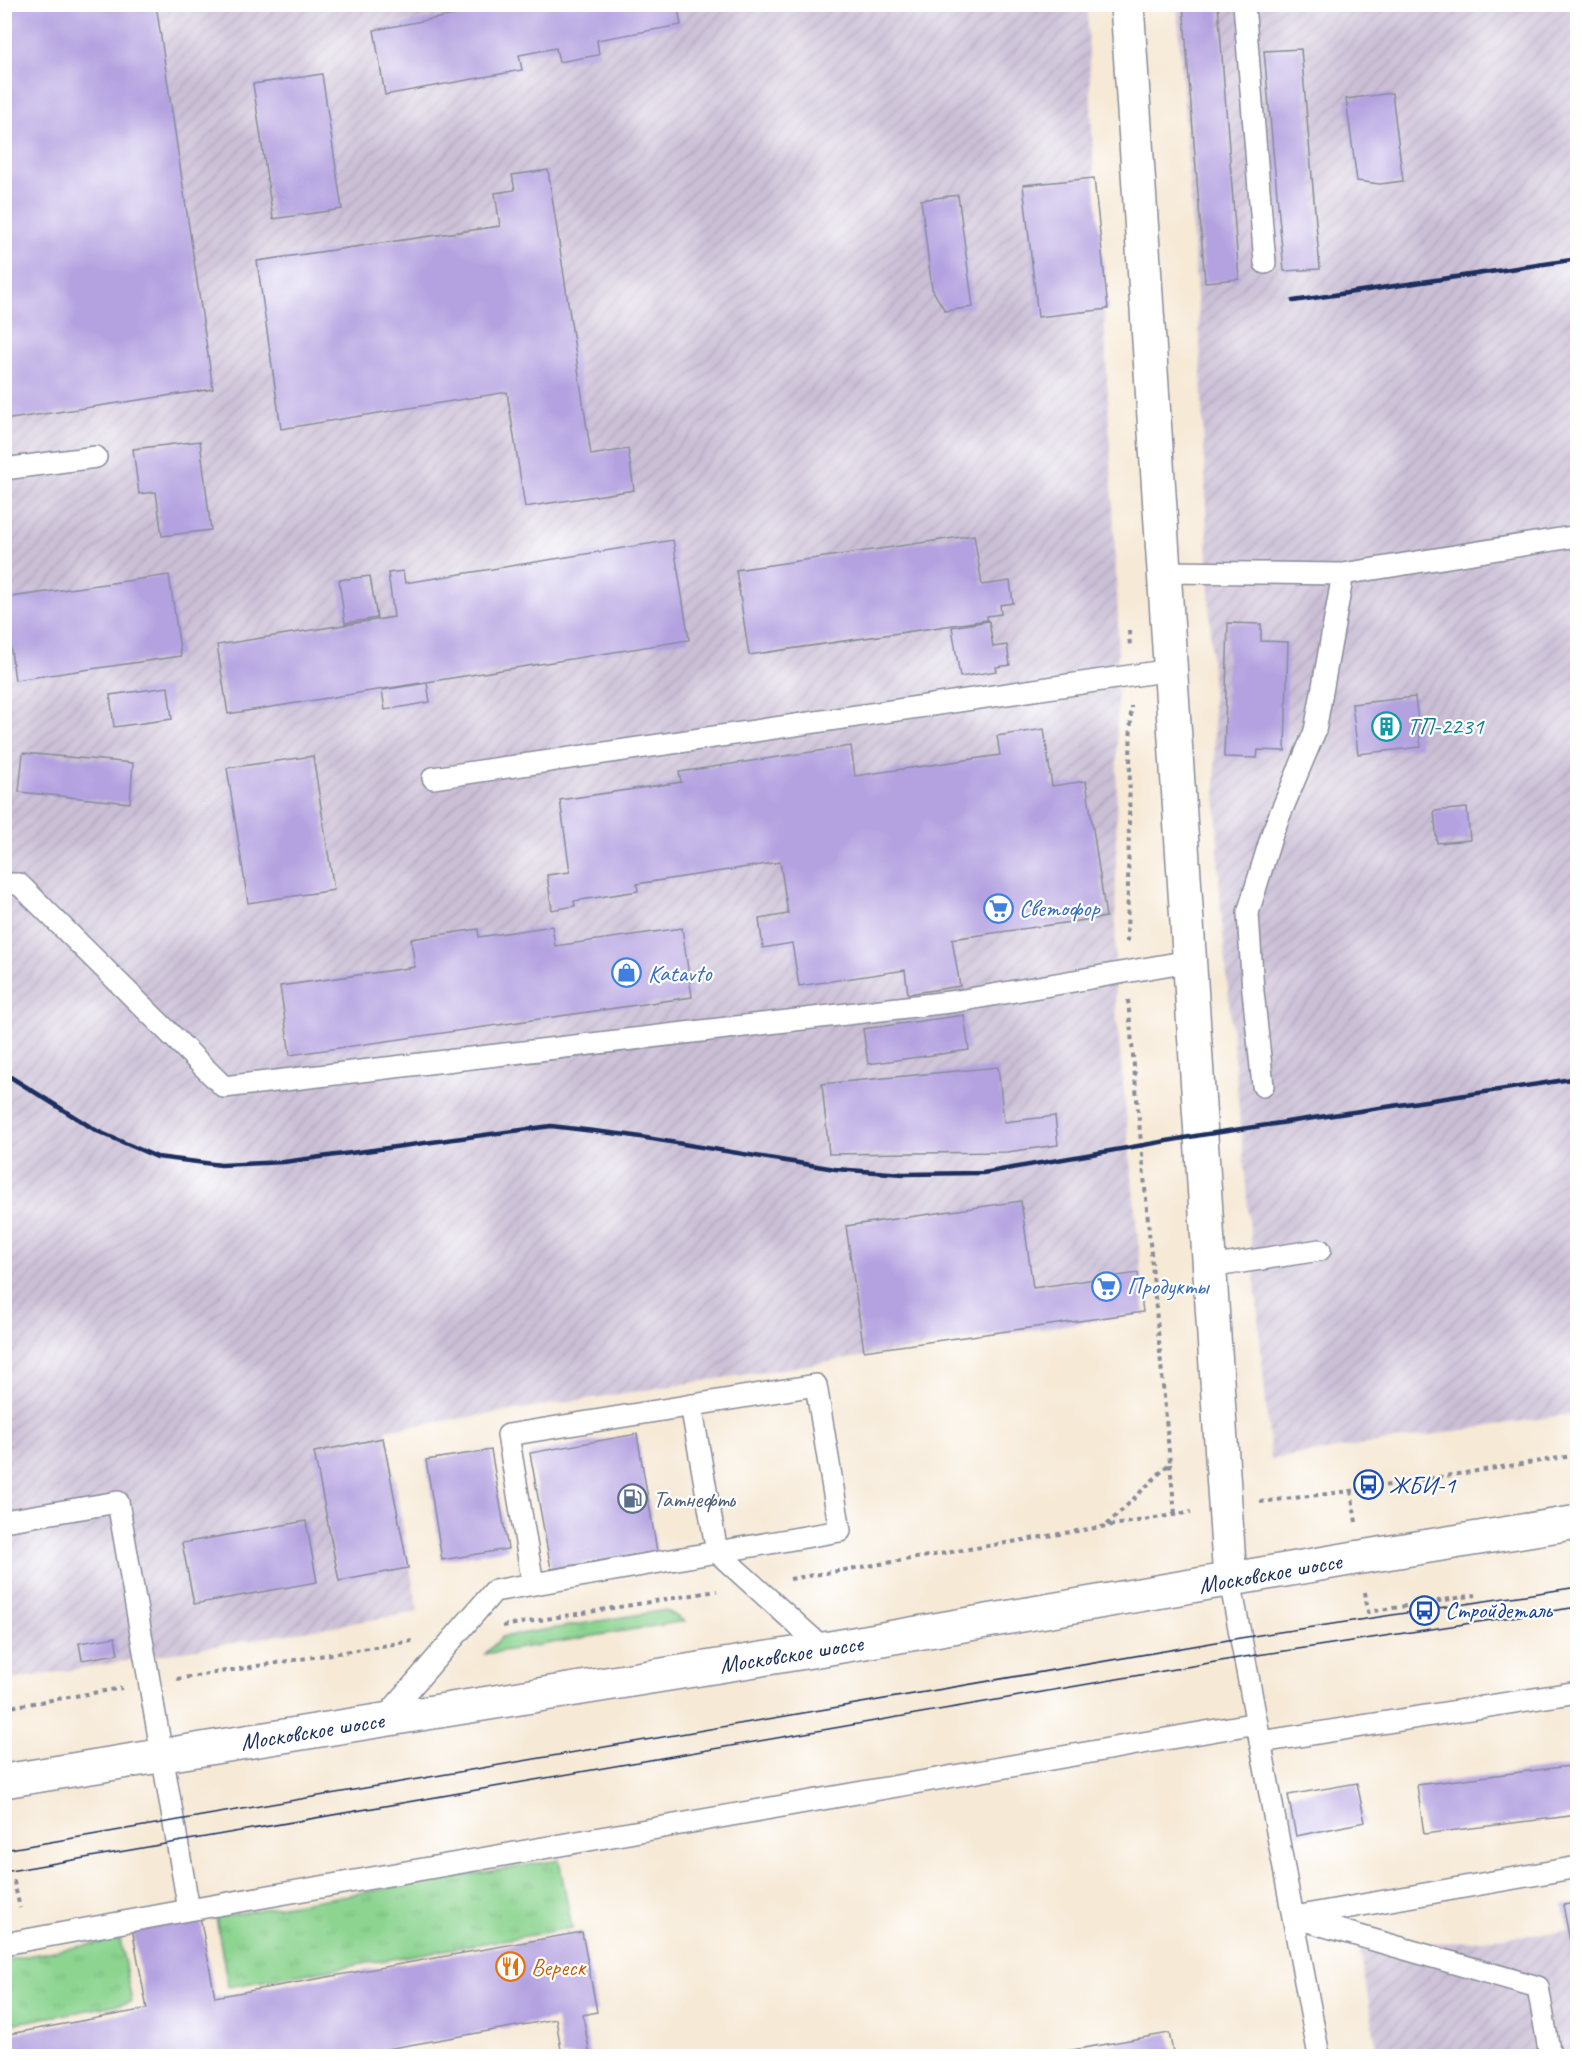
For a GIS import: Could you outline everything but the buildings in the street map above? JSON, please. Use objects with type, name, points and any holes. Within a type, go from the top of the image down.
[{"type":"main road","points":[[1127,4],[1230,1580]]},
{"type":"main road","name":"Московское шоссе","points":[[4,1781],[824,1649],[1578,1522]]},
{"type":"lane","points":[[1244,4],[1265,263]]},
{"type":"lane","points":[[4,470],[96,457]]},
{"type":"lane","points":[[1164,572],[1343,574],[1578,536]]},
{"type":"lane","points":[[1263,1086],[1248,913],[1273,831],[1315,731],[1343,574]]},
{"type":"lane","points":[[433,778],[1171,670]]},
{"type":"lane","points":[[4,884],[19,884],[224,1088],[958,1001],[1189,961]]},
{"type":"lane","points":[[1209,1267],[1320,1250]]},
{"type":"lane","points":[[384,1719],[494,1591],[840,1531],[816,1385],[508,1435],[533,1584]]},
{"type":"lane","points":[[691,1406],[717,1552],[824,1649]]},
{"type":"lane","points":[[4,1521],[118,1502],[189,1910]]},
{"type":"lane","points":[[1230,1580],[1319,2056]]},
{"type":"lane","points":[[4,1944],[189,1910],[1258,1732],[1578,1692]]},
{"type":"lane","points":[[1293,1917],[1578,1867]]},
{"type":"lane","points":[[1293,1917],[1538,1987],[1550,2056]]},
{"type":"path","points":[[1129,629],[1131,676],[1126,972],[1174,1515]]},
{"type":"path","points":[[1105,1526],[1170,1463]]},
{"type":"path","points":[[4,1883],[14,1882],[20,1908]]},
{"type":"shaded area","points":[[5,5],[1087,5],[1094,178],[1108,309],[1104,310],[1118,617],[1115,999],[1145,1313],[386,1430],[418,1612],[5,1681]]},
{"type":"shaded area","name":"ЖБИ-1","points":[[1177,5],[1577,5],[1577,1413],[1271,1459],[1220,902],[1200,340]]},
{"type":"shaded area","points":[[1577,1930],[1577,2056],[1378,2056],[1360,1951]]},
{"type":"green space","points":[[666,1610],[684,1621],[485,1654],[502,1637]]},
{"type":"green space","points":[[559,1860],[572,1928],[228,1987],[216,1917]]},
{"type":"green space","points":[[120,1939],[132,2002],[5,2025],[5,1960]]},
{"type":"tram line","points":[[4,1850],[1240,1638],[1578,1587]]},
{"type":"tram line","points":[[4,1872],[1244,1657],[1578,1607]]},
{"type":"railway","points":[[1293,301],[1578,259]]},
{"type":"railway","points":[[4,1073],[97,1131],[157,1157],[221,1165],[284,1162],[551,1126],[628,1135],[835,1169],[903,1174],[983,1173],[1201,1135],[1578,1078]]},
{"type":"place","name":"ТП-2231","points":[[1386,726]]},
{"type":"place","name":"Светофор","points":[[998,908]]},
{"type":"place","name":"Katavto","points":[[627,973]]},
{"type":"place","name":"Продукты","points":[[1106,1286]]},
{"type":"place","name":"ЖБИ-1","points":[[1368,1485]]},
{"type":"place","name":"Татнефть","points":[[632,1499]]},
{"type":"place","name":"Стройдеталь","points":[[1424,1610]]},
{"type":"place","name":"Вереск","points":[[510,1967]]}]
